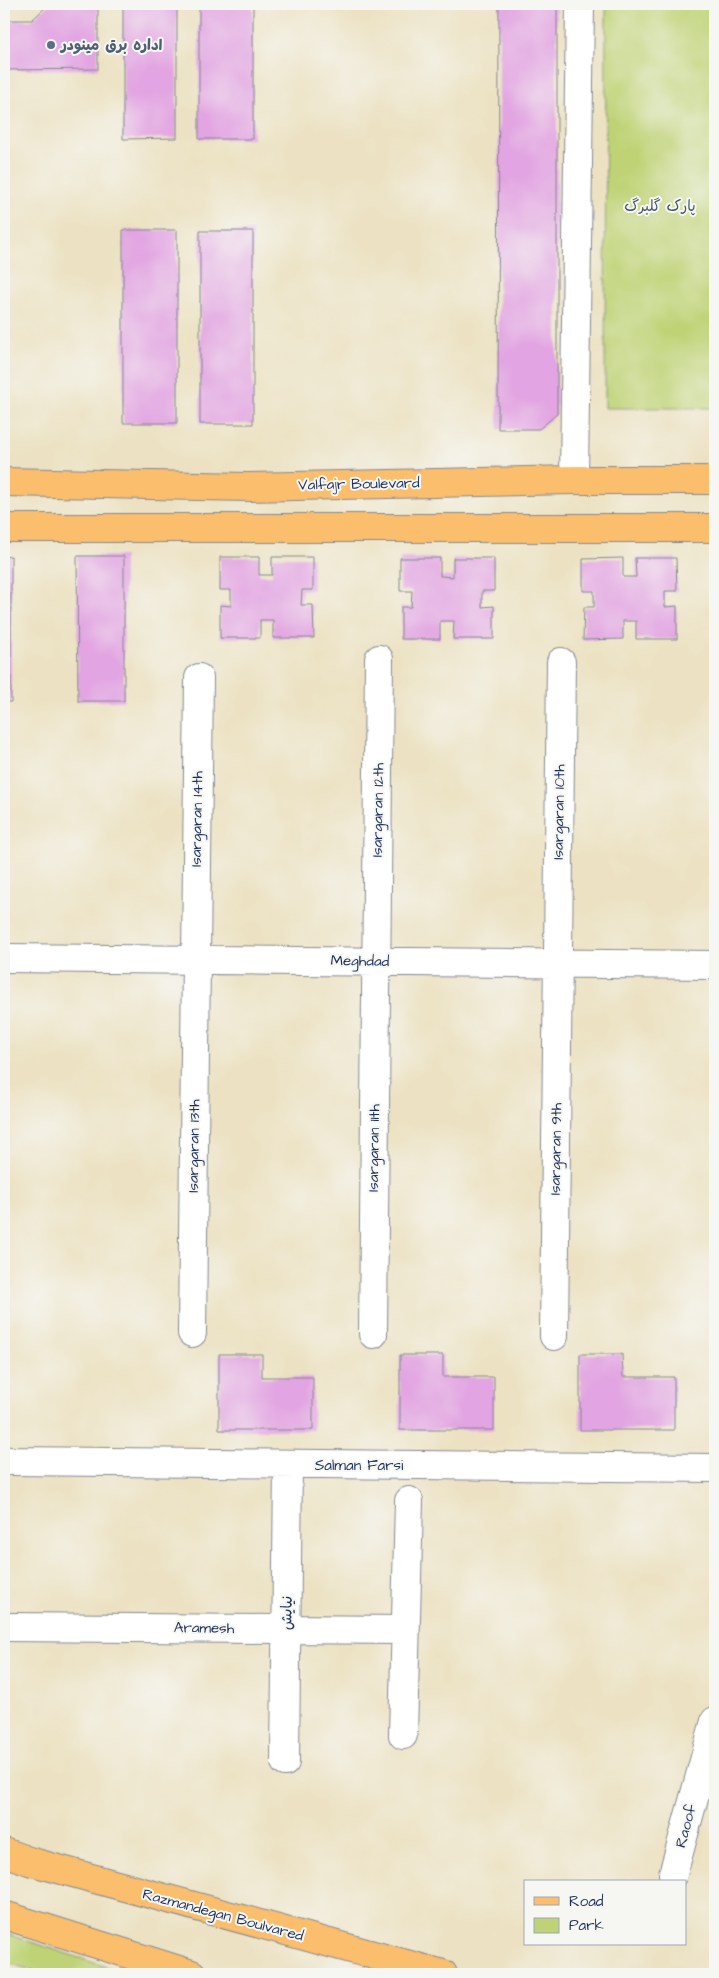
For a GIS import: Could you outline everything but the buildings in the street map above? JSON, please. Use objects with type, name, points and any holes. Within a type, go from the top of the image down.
[{"type":"main road","name":"Valfajr Boulevard","points":[[4,482],[248,487],[574,480],[715,480]]},
{"type":"main road","points":[[4,528],[715,528]]},
{"type":"main road","name":"Razmandegan Boulvared","points":[[4,1852],[38,1864],[443,1974]]},
{"type":"main road","points":[[4,1915],[192,1974]]},
{"type":"street","points":[[574,480],[580,4]]},
{"type":"street","name":"Isargaran 12th","points":[[376,962],[379,659]]},
{"type":"street","name":"Isargaran 10th","points":[[558,963],[561,662]]},
{"type":"street","name":"Isargaran 14th","points":[[196,960],[199,678]]},
{"type":"street","name":"Meghdad","points":[[4,958],[715,965]]},
{"type":"street","name":"Isargaran 13th","points":[[192,1332],[196,960]]},
{"type":"street","name":"Isargaran 11th","points":[[372,1334],[376,962]]},
{"type":"street","name":"Isargaran 9th","points":[[554,1336],[558,963]]},
{"type":"street","name":"Salman Farsi","points":[[4,1460],[715,1468]]},
{"type":"street","name":"نیایش","points":[[285,1762],[288,1464]]},
{"type":"street","points":[[403,1736],[409,1501]]},
{"type":"street","name":"Aramesh","points":[[4,1627],[405,1630]]},
{"type":"street","name":"Raoof","points":[[674,1874],[715,1721]]},
{"type":"green space","name":"پارک گلبرگ","points":[[606,4],[715,4],[715,408],[605,408]]},
{"type":"green space","points":[[4,1933],[122,1972],[122,1974],[45,1974],[4,1962]]},
{"type":"place","name":"اداره برق مینودر","points":[[51,45]]}]
